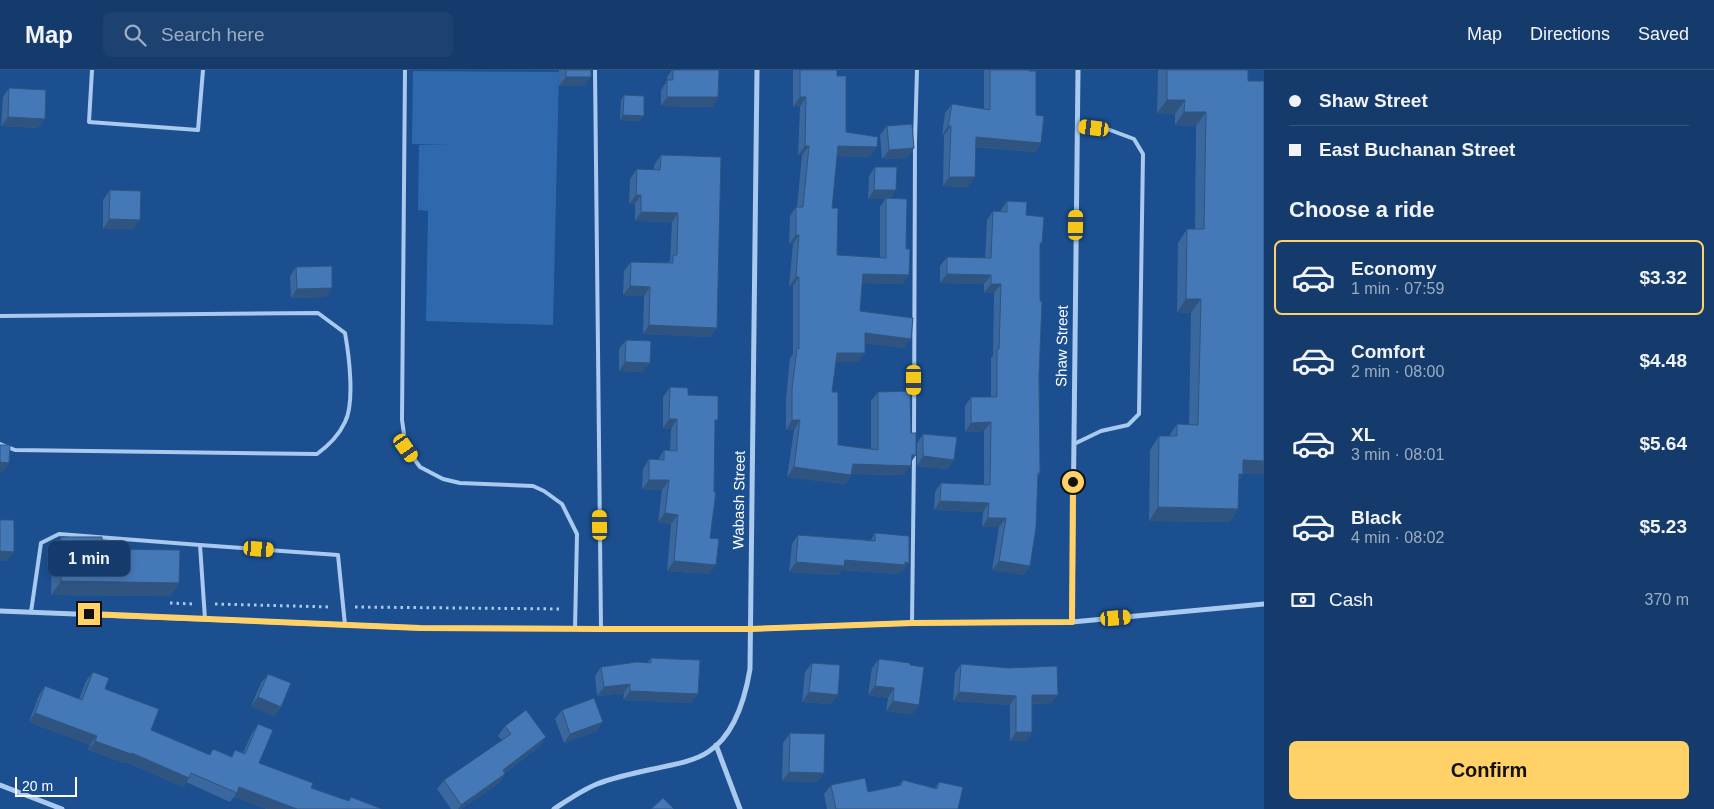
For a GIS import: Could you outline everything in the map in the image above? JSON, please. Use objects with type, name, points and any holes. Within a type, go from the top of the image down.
[{"type":"street","name":"Wabash Street","points":[[554,809],[596,784],[707,753],[721,740],[737,717],[746,692],[750,670],[757,70]]},
{"type":"street","name":"Shaw Street","points":[[1072,622],[1078,70]]},
{"type":"street","points":[[0,612],[420,628],[750,629],[912,623],[1072,622],[1264,604]]},
{"type":"street","points":[[716,745],[740,809]]},
{"type":"street","points":[[0,785],[62,809]]},
{"type":"lane","points":[[92,70],[89,122],[198,130],[203,70]]},
{"type":"lane","points":[[405,70],[402,420],[406,448],[420,467],[442,479],[460,483],[533,486],[544,490],[562,504],[578,534],[575,629]]},
{"type":"lane","points":[[595,70],[601,629]]},
{"type":"lane","points":[[914,440],[915,141],[918,70]]},
{"type":"lane","points":[[1074,444],[1101,431],[1128,425],[1139,414],[1143,154],[1134,140],[1110,130],[1078,126]]},
{"type":"lane","points":[[0,316],[318,313],[344,333],[348,352],[350,406],[345,422],[330,444],[317,454],[15,450],[0,444]]},
{"type":"lane","points":[[912,623],[914,450]]},
{"type":"lane","points":[[31,612],[41,543],[60,534],[338,555],[345,625]]},
{"type":"lane","points":[[200,545],[205,620]]},
{"type":"path","points":[[168,603],[557,610],[576,607]]},
{"type":"shaded area","points":[[413,71],[559,72],[553,325],[426,321],[428,211],[418,210],[419,145],[450,145],[412,144]]},
{"type":"building","points":[[566,70],[591,70],[591,77],[566,77]]},
{"type":"building","points":[[673,70],[719,70],[718,97],[667,97],[667,80],[673,80]]},
{"type":"building","points":[[800,70],[837,70],[837,76],[846,76],[846,132],[878,137],[877,147],[838,146],[832,208],[838,208],[837,255],[886,258],[886,198],[907,199],[906,249],[910,249],[909,275],[863,274],[860,311],[913,318],[911,339],[865,333],[865,353],[837,353],[832,392],[838,392],[838,445],[878,450],[878,392],[910,391],[911,433],[916,433],[916,455],[912,455],[911,466],[853,464],[851,475],[794,467],[800,420],[792,420],[792,389],[797,348],[799,349],[799,277],[796,277],[799,235],[796,235],[796,207],[803,207],[809,146],[805,146],[806,97],[800,97]]},
{"type":"building","points":[[990,70],[1036,71],[1036,115],[1044,116],[1041,143],[976,137],[975,177],[949,177],[951,126],[948,126],[952,104],[990,110]]},
{"type":"building","points":[[1167,70],[1248,70],[1248,81],[1264,81],[1264,461],[1243,460],[1243,474],[1239,474],[1238,509],[1158,507],[1159,436],[1177,436],[1177,424],[1198,425],[1201,299],[1186,299],[1187,229],[1204,229],[1206,112],[1184,112],[1185,100],[1167,100]]},
{"type":"building","points":[[9,88],[46,90],[45,119],[8,117]]},
{"type":"building","points":[[624,95],[644,96],[644,116],[623,115]]},
{"type":"building","points":[[912,124],[914,148],[889,150],[887,126]]},
{"type":"building","points":[[661,155],[721,157],[717,328],[649,325],[650,287],[630,286],[631,262],[673,263],[673,255],[677,255],[678,213],[641,212],[641,195],[636,195],[637,169],[660,170]]},
{"type":"building","points":[[875,167],[897,167],[896,190],[874,190]]},
{"type":"building","points":[[110,190],[141,191],[140,220],[109,219]]},
{"type":"building","points":[[1007,201],[1027,202],[1026,215],[1044,217],[1042,243],[1040,243],[1040,301],[1042,301],[1039,376],[1040,473],[1038,473],[1036,528],[1030,566],[999,561],[1006,518],[988,518],[989,503],[940,501],[941,483],[990,485],[991,422],[971,423],[971,397],[997,397],[997,349],[999,349],[1001,284],[991,284],[991,275],[947,274],[947,257],[991,258],[993,211],[1007,212]]},
{"type":"building","points":[[332,266],[332,288],[297,289],[296,267]]},
{"type":"building","points":[[626,340],[651,341],[650,363],[625,362]]},
{"type":"building","points":[[670,387],[688,388],[688,395],[718,396],[718,420],[715,420],[714,492],[716,492],[710,538],[719,539],[716,565],[674,561],[678,515],[665,513],[669,480],[649,480],[649,459],[664,460],[664,450],[677,451],[677,419],[669,419]]},
{"type":"building","points":[[923,434],[957,437],[954,460],[923,456]]},
{"type":"building","points":[[0,445],[10,445],[9,463],[0,462]]},
{"type":"building","points":[[0,520],[14,520],[14,552],[0,551]]},
{"type":"building","points":[[875,533],[909,536],[909,563],[905,562],[905,565],[845,560],[844,566],[796,562],[798,535],[875,541]]},
{"type":"building","points":[[61,537],[102,537],[102,549],[180,550],[179,583],[61,581]]},
{"type":"building","points":[[651,658],[700,660],[698,694],[630,691],[630,684],[604,687],[601,667],[637,662],[651,663]]},
{"type":"building","points":[[879,659],[924,667],[919,705],[893,701],[894,688],[875,686]]},
{"type":"building","points":[[812,663],[840,665],[838,695],[809,692]]},
{"type":"building","points":[[961,664],[1009,668],[1057,666],[1058,695],[1032,695],[1032,732],[1016,732],[1016,696],[959,692]]},
{"type":"building","points":[[93,672],[109,678],[105,689],[159,709],[151,730],[210,755],[213,749],[232,757],[235,750],[245,754],[258,724],[273,730],[259,763],[313,783],[311,788],[349,801],[351,797],[382,809],[297,809],[239,787],[237,793],[191,773],[189,778],[132,753],[95,741],[97,736],[35,713],[45,686],[82,700]]},
{"type":"building","points":[[268,674],[291,683],[281,707],[258,697]]},
{"type":"building","points":[[594,698],[603,722],[570,734],[562,710]]},
{"type":"building","points":[[526,710],[546,737],[503,770],[505,774],[461,805],[444,780],[511,734],[505,726]]},
{"type":"building","points":[[790,733],[825,734],[824,773],[789,772]]},
{"type":"building","points":[[865,778],[868,792],[901,785],[903,780],[937,789],[939,782],[963,787],[958,809],[836,809],[831,785]]},
{"type":"building","points":[[663,798],[674,809],[651,809]]},
{"type":"route","points":[[89,614],[420,628],[750,629],[912,623],[1072,622],[1073,482]]}]
